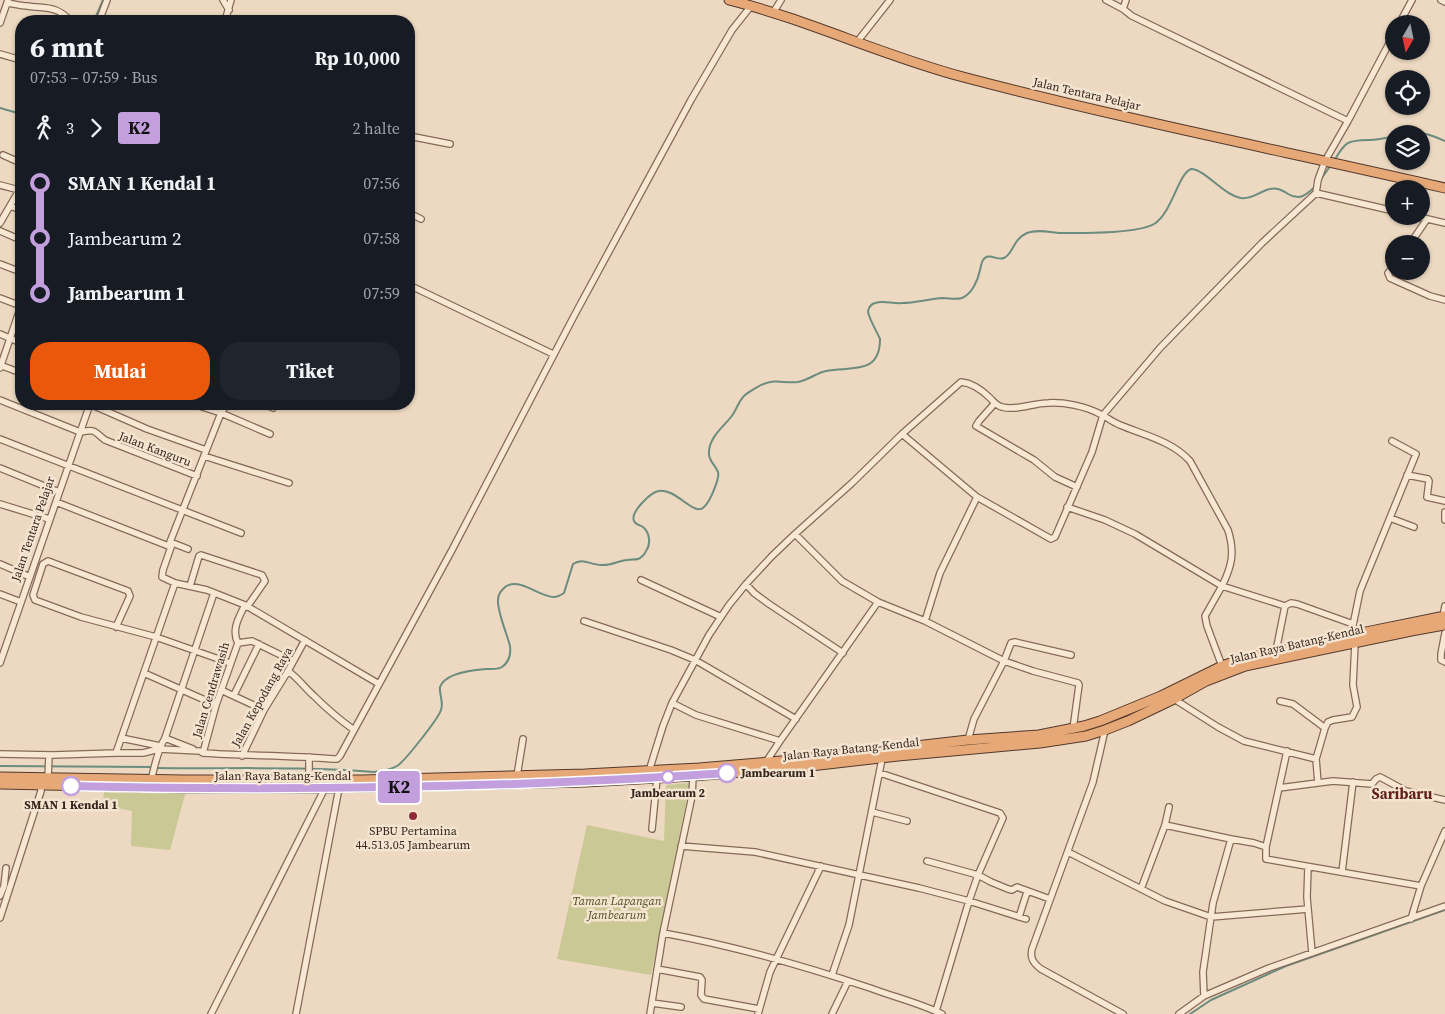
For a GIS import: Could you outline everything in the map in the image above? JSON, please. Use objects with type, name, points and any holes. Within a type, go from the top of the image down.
[{"type":"highway","name":"Jalan Tentara Pelajar","points":[[729,0],[773,13],[921,65],[988,84],[1445,188]]},
{"type":"highway","name":"Jalan Raya Batang-Kendal","points":[[0,777],[48,774],[151,780],[309,776],[518,776],[648,771],[860,757],[882,758],[1040,743],[1086,736],[1105,730],[1174,699],[1206,681],[1245,666],[1369,635],[1444,619]]},
{"type":"highway","name":"Jalan Raya Batang-Kendal","points":[[0,784],[180,788],[339,788],[585,782],[794,768],[968,740],[1039,735],[1073,729],[1109,718],[1242,658],[1353,639]]},
{"type":"street","points":[[101,15],[107,0]]},
{"type":"street","points":[[222,0],[229,10]]},
{"type":"street","points":[[227,15],[231,0]]},
{"type":"street","points":[[773,13],[781,0]]},
{"type":"street","points":[[858,42],[890,0]]},
{"type":"street","points":[[1106,0],[1132,16],[1348,121]]},
{"type":"street","points":[[1123,9],[1126,0]]},
{"type":"street","points":[[1404,15],[1412,0]]},
{"type":"street","points":[[1441,0],[1445,2]]},
{"type":"street","points":[[0,24],[8,1],[28,6],[52,8],[64,15]]},
{"type":"street","points":[[242,756],[337,759],[340,756],[452,550],[553,354],[691,100],[732,30],[751,6]]},
{"type":"street","points":[[902,434],[977,497],[1051,539],[1055,537],[1092,452],[1103,415],[1160,348],[1262,243],[1316,191],[1318,180],[1327,161],[1385,51]]},
{"type":"street","points":[[0,54],[15,58]]},
{"type":"street","points":[[415,137],[450,144]]},
{"type":"street","points":[[3,155],[15,160]]},
{"type":"street","points":[[0,185],[15,188]]},
{"type":"street","points":[[1316,191],[1385,209]]},
{"type":"street","points":[[0,223],[15,198]]},
{"type":"street","points":[[10,206],[15,208]]},
{"type":"street","points":[[415,216],[421,219]]},
{"type":"street","points":[[1430,220],[1445,224]]},
{"type":"street","points":[[0,231],[15,237]]},
{"type":"street","points":[[0,264],[15,270]]},
{"type":"street","points":[[1394,280],[1430,296],[1445,300]]},
{"type":"street","points":[[415,288],[553,354]]},
{"type":"street","points":[[0,298],[15,304]]},
{"type":"street","points":[[15,322],[0,366],[15,371]]},
{"type":"street","points":[[0,334],[15,340]]},
{"type":"street","points":[[648,771],[672,703],[709,635],[746,584],[795,534],[961,382],[970,384],[984,392],[996,405],[1004,408],[1046,402],[1068,404],[1092,410],[1112,422],[1169,444],[1182,452],[1190,461],[1228,530],[1231,540],[1230,568],[1205,616],[1222,666]]},
{"type":"street","name":"Jalan Kanguru","points":[[0,400],[15,406]]},
{"type":"street","points":[[996,403],[976,426],[1034,460],[1055,476],[1077,487]]},
{"type":"street","name":"Jalan Kanguru","points":[[25,410],[80,432],[91,430],[105,440],[197,476]]},
{"type":"street","name":"Jalan Tentara Pelajar","points":[[0,663],[1,654],[88,410]]},
{"type":"street","points":[[104,410],[205,453],[289,483]]},
{"type":"street","points":[[212,410],[270,434]]},
{"type":"street","points":[[223,410],[182,510],[162,577],[175,583],[214,593],[246,606],[379,684]]},
{"type":"street","points":[[0,439],[241,533]]},
{"type":"street","points":[[1318,783],[1316,759],[1328,722],[1352,717],[1357,707],[1353,685],[1353,624],[1360,590],[1416,454],[1392,441]]},
{"type":"street","points":[[0,468],[59,492]]},
{"type":"street","points":[[1408,475],[1428,479],[1428,497],[1445,501]]},
{"type":"street","points":[[925,621],[940,573],[977,497]]},
{"type":"street","points":[[56,502],[188,549]]},
{"type":"street","points":[[0,504],[49,519]]},
{"type":"street","points":[[1067,507],[1104,520],[1135,534],[1222,586],[1285,606],[1291,603],[1297,604],[1353,624]]},
{"type":"street","points":[[1445,512],[1445,520]]},
{"type":"street","points":[[1390,518],[1414,527]]},
{"type":"street","points":[[795,534],[842,581],[878,602],[925,621],[1004,660],[1033,671],[1078,683],[1073,729]]},
{"type":"street","name":"Jalan Cendrawasih","points":[[190,586],[199,556],[201,555],[262,575],[265,581],[239,618],[235,630],[235,637],[238,643],[202,752]]},
{"type":"street","points":[[116,627],[130,596],[128,591],[48,562],[43,564],[33,595],[35,600],[81,617],[116,627],[156,637],[230,663]]},
{"type":"street","points":[[0,564],[30,577]]},
{"type":"street","points":[[641,580],[721,617]]},
{"type":"street","points":[[116,752],[175,583]]},
{"type":"street","points":[[746,584],[754,594],[843,653]]},
{"type":"street","points":[[151,780],[159,748],[214,593]]},
{"type":"street","points":[[0,594],[21,602]]},
{"type":"street","points":[[766,762],[878,602]]},
{"type":"street","points":[[1276,651],[1285,606]]},
{"type":"street","points":[[1444,619],[1445,606]]},
{"type":"street","points":[[584,620],[695,660],[796,719]]},
{"type":"street","points":[[1445,634],[1441,654],[1442,660],[1445,662]]},
{"type":"street","name":"Jalan Kepodang Raya","points":[[202,752],[242,756],[264,710],[305,640]]},
{"type":"street","points":[[238,643],[249,641],[259,644],[293,660]]},
{"type":"street","points":[[968,740],[974,719],[1012,642],[1070,655]]},
{"type":"street","points":[[234,695],[259,644]]},
{"type":"street","points":[[288,671],[300,679],[312,694],[333,714],[354,730]]},
{"type":"street","points":[[144,673],[216,705]]},
{"type":"street","points":[[221,690],[264,710]]},
{"type":"street","points":[[1174,699],[1244,741],[1316,759]]},
{"type":"street","points":[[1280,701],[1293,704],[1325,728]]},
{"type":"street","points":[[672,703],[696,715],[780,741]]},
{"type":"street","points":[[1105,730],[1093,782],[1032,949],[1031,958],[1040,969],[1123,1014]]},
{"type":"street","points":[[121,738],[159,748],[202,752]]},
{"type":"street","points":[[164,738],[202,752]]},
{"type":"street","points":[[518,776],[523,739]]},
{"type":"street","points":[[0,754],[49,757],[116,752],[143,753],[159,748]]},
{"type":"street","points":[[1287,751],[1266,847],[1266,859],[1421,886]]},
{"type":"street","points":[[48,774],[49,757]]},
{"type":"street","points":[[832,975],[854,900],[882,758]]},
{"type":"street","points":[[309,759],[309,776]]},
{"type":"street","points":[[880,773],[1000,813],[1002,818],[969,901],[936,1011]]},
{"type":"street","points":[[650,1014],[663,933],[692,796],[693,776]]},
{"type":"street","points":[[1279,788],[1333,781],[1372,784],[1380,777],[1406,791],[1445,800]]},
{"type":"street","points":[[652,828],[657,778]]},
{"type":"street","points":[[1342,872],[1353,782]]},
{"type":"street","points":[[0,918],[41,785]]},
{"type":"street","points":[[211,1014],[325,788]]},
{"type":"street","points":[[296,1014],[339,788]]},
{"type":"street","points":[[1141,889],[1165,825],[1169,807]]},
{"type":"street","points":[[872,812],[907,821]]},
{"type":"street","points":[[1165,825],[1266,847]]},
{"type":"street","points":[[1411,919],[1421,886],[1445,831]]},
{"type":"street","points":[[1204,996],[1203,972],[1213,903],[1231,839]]},
{"type":"street","points":[[681,846],[755,852],[919,888],[969,901],[1022,918],[1028,892]]},
{"type":"street","points":[[1068,852],[1165,901],[1211,917],[1308,909]]},
{"type":"street","points":[[927,861],[978,875],[1008,889],[1012,890],[1017,887],[1050,900]]},
{"type":"street","points":[[657,969],[700,977],[702,980],[701,995],[704,1000],[758,1012],[770,972],[821,866]]},
{"type":"street","points":[[1308,866],[1307,897],[1312,953]]},
{"type":"street","points":[[0,896],[4,886],[6,868]]},
{"type":"street","points":[[1179,1014],[1204,996],[1269,968],[1445,906]]},
{"type":"street","points":[[663,933],[706,940],[777,958],[832,975],[942,1014]]},
{"type":"street","points":[[832,1014],[848,981]]},
{"type":"street","points":[[652,1003],[681,1007]]},
{"type":"street","points":[[922,1014],[924,1007]]},
{"type":"green space","name":"Taman Lapangan Jambearum","points":[[690,783],[651,975],[557,959],[587,825],[664,841],[666,785]]},
{"type":"green space","points":[[104,789],[186,791],[170,850],[131,846],[132,811],[103,805]]},
{"type":"waterway","points":[[97,15],[103,0]]},
{"type":"waterway","points":[[0,108],[15,112]]},
{"type":"waterway","points":[[1430,135],[1445,141]]},
{"type":"waterway","points":[[1334,161],[1347,143],[1385,138]]},
{"type":"waterway","points":[[1321,179],[1331,165]]},
{"type":"waterway","points":[[157,768],[293,768],[374,772],[397,766],[414,748],[439,715],[442,704],[440,687],[447,678],[474,670],[500,668],[508,660],[510,646],[498,605],[498,599],[503,589],[515,584],[528,587],[541,594],[557,597],[564,593],[573,564],[577,562],[583,561],[604,565],[642,557],[648,548],[649,539],[645,529],[634,521],[638,508],[655,492],[659,491],[666,491],[696,509],[701,509],[705,506],[718,479],[717,469],[709,455],[711,442],[745,395],[767,383],[798,382],[826,371],[862,367],[875,359],[879,351],[880,339],[868,314],[872,304],[878,302],[907,303],[943,298],[962,298],[974,286],[983,260],[988,257],[1004,258],[1016,242],[1027,233],[1035,231],[1060,233],[1108,232],[1135,230],[1154,224],[1166,211],[1182,178],[1191,169],[1202,173],[1234,196],[1241,198],[1251,197],[1268,189],[1278,189],[1292,196],[1299,197],[1306,195],[1315,187]]},
{"type":"waterway","points":[[0,766],[152,767]]},
{"type":"waterway","points":[[1190,1014],[1211,1000],[1286,966],[1445,910]]},
{"type":"bus line","name":"K2","points":[[71,786],[362,788],[585,782],[727,773]]},
{"type":"place","name":"Jambearum 1","points":[[727,773]]},
{"type":"place","name":"Jambearum 2","points":[[668,777]]},
{"type":"place","name":"SMAN 1 Kendal 1","points":[[71,786]]},
{"type":"place","name":"SPBU Pertamina 44.513.05 Jambearum","points":[[413,816]]},
{"type":"district","name":"Saribaru","points":[[1402,793]]}]
